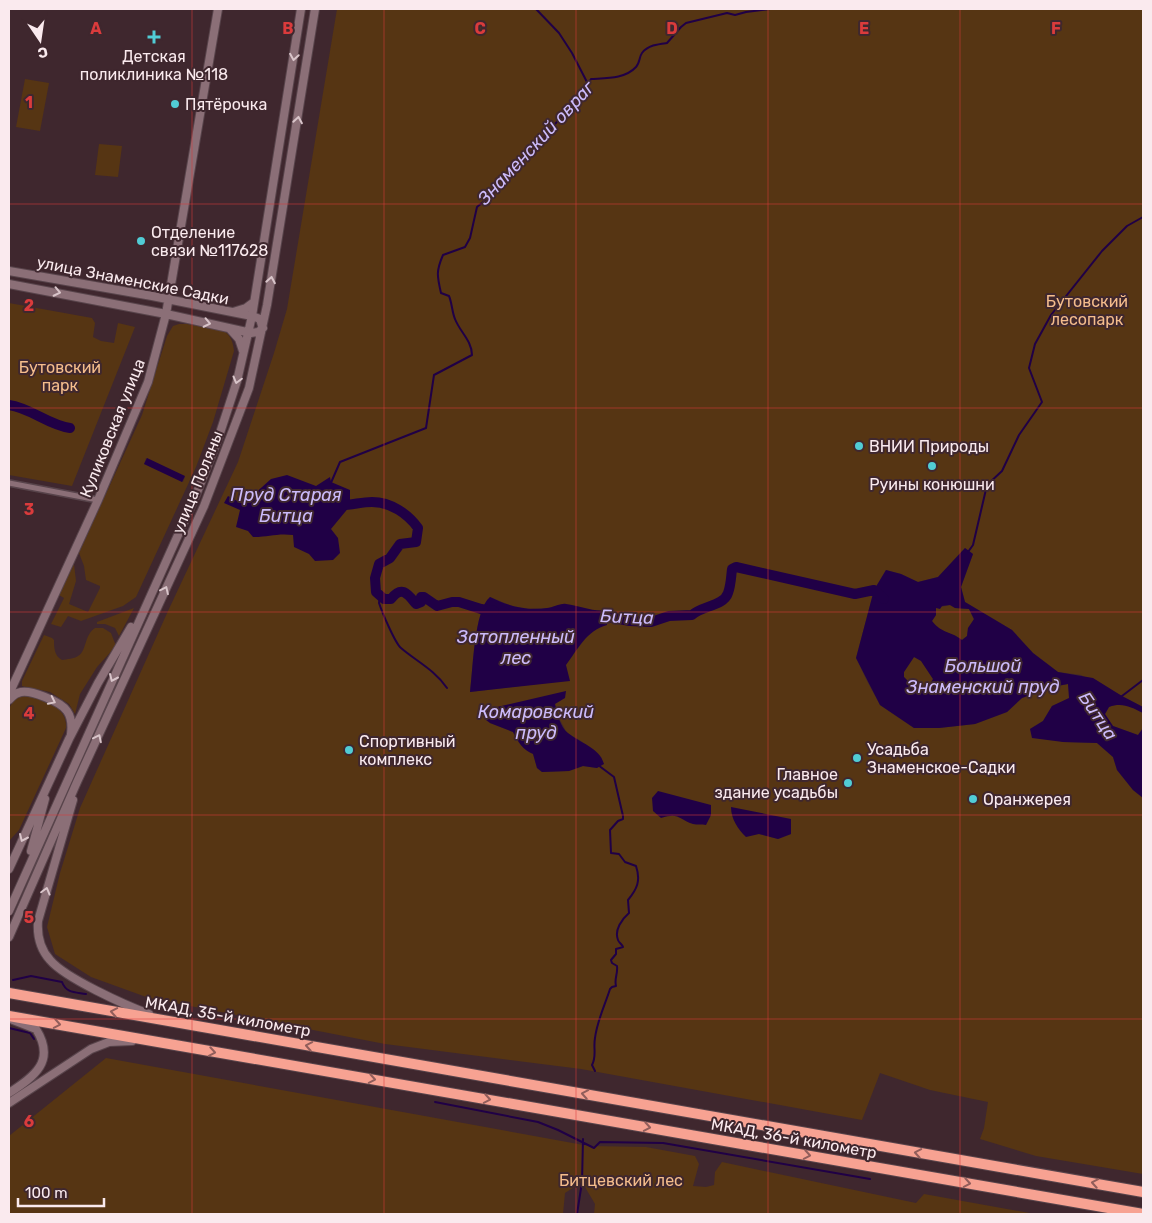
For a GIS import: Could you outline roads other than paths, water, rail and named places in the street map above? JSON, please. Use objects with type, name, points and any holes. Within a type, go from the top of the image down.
[{"type":"highway","name":"МКАД, 35-й километр","points":[[9,993],[443,1069]]},
{"type":"highway","points":[[9,1017],[164,1043]]},
{"type":"highway","name":"МКАД, 36-й километр","points":[[164,1043],[1143,1214]]},
{"type":"highway","name":"МКАД, 36-й километр","points":[[443,1069],[1143,1192]]},
{"type":"main road","name":"Куликовская улица","points":[[9,694],[98,500],[148,382],[166,314],[218,9]]},
{"type":"main road","name":"улица Поляны","points":[[9,911],[196,495],[218,439],[237,381],[252,316],[302,9]]},
{"type":"main road","name":"улица Поляны","points":[[9,937],[77,782],[204,506],[249,388],[263,328],[315,9]]},
{"type":"main road","name":"улица Знаменские Садки","points":[[9,271],[252,316]]},
{"type":"main road","name":"улица Знаменские Садки","points":[[9,284],[166,314],[248,332]]},
{"type":"main road","points":[[231,313],[241,310],[254,302]]},
{"type":"main road","points":[[248,332],[258,332],[263,328],[260,320],[252,316]]},
{"type":"main road","points":[[226,327],[239,338],[243,354]]},
{"type":"main road","points":[[9,869],[69,740],[98,683],[147,601]]},
{"type":"main road","points":[[9,700],[17,693],[28,692],[37,694],[63,707],[71,718],[69,740]]},
{"type":"main road","points":[[24,876],[51,778]]},
{"type":"main road","points":[[77,782],[70,813],[38,920],[41,945],[50,960],[65,973],[136,1009],[180,1023]]},
{"type":"main road","points":[[9,1017],[36,1029],[46,1049],[43,1062],[34,1075],[9,1093]]},
{"type":"main road","points":[[9,1103],[101,1044],[118,1041],[164,1043]]},
{"type":"street","points":[[9,483],[98,500]]},
{"type":"water","points":[[147,458],[185,476],[182,482],[144,464]]},
{"type":"water","name":"Пруд Старая Битца","points":[[287,475],[316,486],[330,477],[331,482],[350,490],[350,506],[331,529],[338,538],[340,553],[333,560],[315,561],[309,554],[294,547],[293,535],[282,534],[253,537],[248,531],[236,527],[240,510],[224,503],[228,496],[243,504],[271,479]]},
{"type":"water","name":"Большой Знаменский пруд","points":[[965,548],[973,554],[961,587],[965,602],[1012,630],[1033,653],[1058,672],[1093,678],[1143,707],[1143,713],[1118,705],[1109,707],[1105,714],[1113,726],[1138,735],[1143,728],[1143,798],[1133,790],[1117,770],[1113,757],[1097,743],[1063,742],[1032,738],[1030,729],[1043,721],[1052,706],[1069,698],[1068,684],[1052,687],[1022,698],[1007,712],[975,724],[939,728],[914,728],[880,705],[856,658],[874,590],[886,570],[901,574],[918,582],[938,577]],"holes":[[[950,605],[955,608],[969,609],[974,619],[968,628],[967,636],[962,640],[939,628],[932,621],[936,615],[936,608],[940,609],[942,606]],[[914,657],[921,661],[933,679],[926,689],[915,688],[904,677],[904,672]]]},
{"type":"water","name":"Затопленный лес","points":[[490,597],[504,603],[525,608],[540,609],[564,604],[592,610],[608,610],[607,625],[588,636],[566,665],[570,681],[470,692],[477,627],[485,604]]},
{"type":"water","name":"Комаровский пруд","points":[[566,691],[565,698],[555,704],[559,720],[568,733],[589,746],[602,758],[604,764],[597,768],[583,766],[569,771],[542,772],[537,768],[533,754],[521,745],[513,732],[486,720],[486,711],[497,707]]},
{"type":"water","points":[[658,791],[711,805],[711,815],[706,825],[693,824],[675,816],[661,818],[653,811],[652,798]]},
{"type":"water","points":[[731,807],[791,819],[791,834],[778,839],[759,834],[746,837],[740,831],[732,816]]},
{"type":"waterway","points":[[536,9],[559,33],[588,84]]},
{"type":"waterway","name":"Знаменский овраг","points":[[330,485],[340,462],[426,428],[434,375],[472,355],[470,345],[455,319],[449,296],[441,293],[438,274],[443,255],[465,247],[470,238],[477,207],[500,188],[523,157],[532,152],[565,112],[576,102],[591,79],[621,76],[632,71],[644,50],[654,45],[667,43],[686,23],[727,13],[735,15],[770,9]]},
{"type":"waterway","points":[[968,552],[973,545],[987,485],[1002,471],[1019,435],[1042,402],[1029,368],[1035,344],[1051,315],[1102,251],[1127,226],[1143,217]]},
{"type":"waterway","name":"Битца","points":[[9,405],[25,409],[54,424],[70,428]]},
{"type":"waterway","name":"Битца","points":[[337,505],[372,502],[386,504],[404,514],[418,528],[416,542],[400,544],[390,558],[379,564],[375,578],[376,592],[384,599],[391,599],[398,592],[405,592],[416,604],[421,602],[421,597],[424,597],[437,606],[459,602],[494,611]]},
{"type":"waterway","name":"Битца","points":[[596,616],[651,622],[669,616],[692,615],[722,601],[726,597],[730,587],[732,569],[736,567],[855,594],[874,590],[884,599]]},
{"type":"waterway","points":[[380,596],[379,603],[398,645],[431,671],[447,688]]},
{"type":"waterway","points":[[1122,696],[1143,680]]},
{"type":"waterway","points":[[595,1071],[592,1065],[597,1025],[610,989],[616,986],[617,966],[611,960],[616,954],[616,949],[623,947],[618,940],[617,932],[621,922],[629,913],[628,900],[634,892],[638,880],[636,866],[625,862],[619,854],[611,853],[610,830],[618,821],[623,819],[623,816],[614,777],[598,765]]},
{"type":"waterway","points":[[13,980],[31,976],[62,982],[68,990],[86,994]]},
{"type":"waterway","points":[[9,1028],[30,1033],[34,1039]]},
{"type":"waterway","points":[[435,1102],[538,1122],[594,1148],[600,1142],[663,1143],[870,1179]]},
{"type":"waterway","points":[[577,1214],[582,1182],[583,1139]]},
{"type":"place","name":"Детская поликлиника №118","points":[[154,37]]},
{"type":"place","name":"Пятёрочка","points":[[175,104]]},
{"type":"place","name":"Отделение связи №117628","points":[[141,241]]},
{"type":"place","name":"ВНИИ Природы","points":[[859,446]]},
{"type":"place","name":"Руины конюшни","points":[[932,466]]},
{"type":"place","name":"Спортивный комплекс","points":[[349,750]]},
{"type":"place","name":"Усадьба Знаменское-Садки","points":[[857,758]]},
{"type":"place","name":"Главное здание усадьбы","points":[[848,783]]},
{"type":"place","name":"Оранжерея","points":[[973,799]]},
{"type":"park label","name":"Бутовский лесопарк","points":[[1087,310]]},
{"type":"park label","name":"Бутовский парк","points":[[60,376]]},
{"type":"park label","name":"Битцевский лес","points":[[621,1180]]}]
